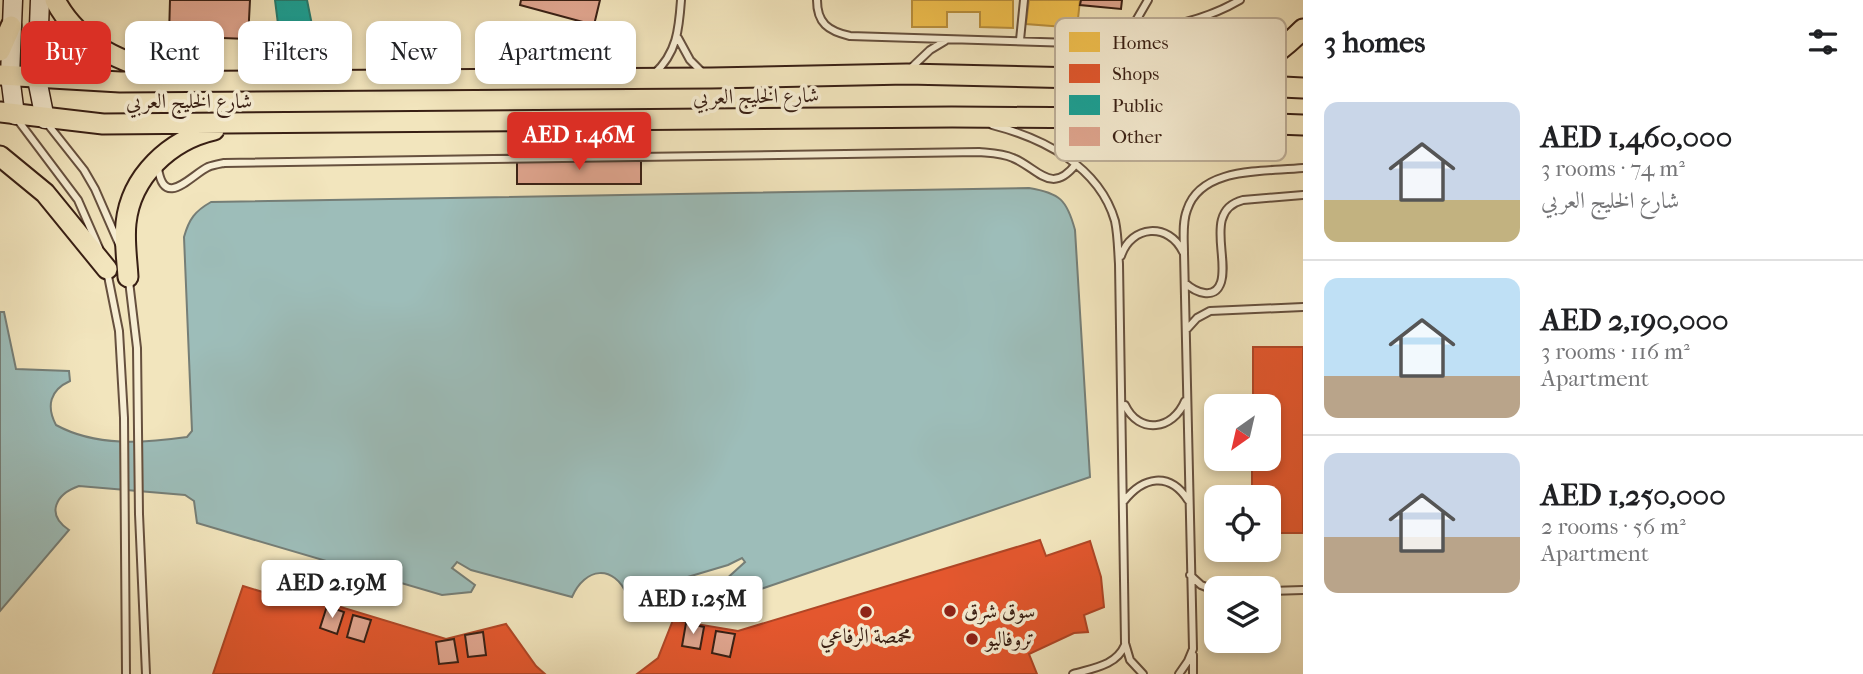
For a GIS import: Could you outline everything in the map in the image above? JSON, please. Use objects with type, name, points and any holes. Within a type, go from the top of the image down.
[{"type":"main road","points":[[7,114],[5,75],[13,0]]},
{"type":"main road","points":[[39,21],[40,0]]},
{"type":"main road","points":[[55,0],[66,20],[92,44],[125,61]]},
{"type":"main road","points":[[0,51],[11,26]]},
{"type":"main road","points":[[1286,44],[1303,29]]},
{"type":"main road","name":"شارع الخليج العربي","points":[[224,81],[903,75],[1055,78]]},
{"type":"main road","points":[[38,84],[45,119]]},
{"type":"main road","name":"شارع الخليج العربي","points":[[7,114],[103,124],[1055,118]]},
{"type":"main road","points":[[128,277],[125,236],[129,208],[139,184],[160,159],[170,149],[200,134],[262,124]]},
{"type":"main road","points":[[0,156],[45,193],[107,269]]},
{"type":"lane","points":[[647,79],[663,65],[678,38],[681,0]]},
{"type":"lane","points":[[817,0],[817,14],[821,20],[841,34],[864,37],[1055,42]]},
{"type":"lane","points":[[1020,40],[1024,0]]},
{"type":"lane","points":[[1138,18],[1148,0]]},
{"type":"lane","points":[[1198,18],[1240,0]]},
{"type":"lane","points":[[678,38],[690,60],[711,78]]},
{"type":"lane","points":[[903,75],[930,50],[950,39]]},
{"type":"lane","points":[[7,114],[78,200],[107,269],[119,331],[124,418],[126,674]]},
{"type":"lane","points":[[952,117],[1018,133],[1055,150]]},
{"type":"lane","points":[[45,119],[95,188],[119,243],[128,277],[137,348],[139,514],[146,674]]},
{"type":"lane","points":[[160,159],[161,180],[171,188],[184,186],[208,167],[224,163],[979,152],[1013,158],[1037,174],[1053,179],[1068,175],[1076,164]]},
{"type":"lane","points":[[1072,161],[1092,180],[1110,207],[1117,235],[1123,400],[1125,643],[1130,660],[1143,674]]},
{"type":"lane","points":[[1193,674],[1184,253],[1187,209],[1194,195],[1204,185],[1218,178],[1303,168]]},
{"type":"lane","points":[[1185,283],[1195,291],[1203,293],[1210,293],[1219,285],[1222,278],[1221,223],[1228,209],[1235,203],[1303,195]]},
{"type":"lane","points":[[1119,264],[1127,242],[1144,231],[1155,231],[1169,236],[1180,245],[1184,253]]},
{"type":"lane","points":[[1186,331],[1192,321],[1210,311],[1303,307]]},
{"type":"lane","points":[[1123,400],[1134,417],[1157,426],[1168,423],[1178,414],[1187,397]]},
{"type":"lane","points":[[1124,501],[1140,485],[1158,480],[1175,487],[1189,502]]},
{"type":"lane","points":[[1190,575],[1204,586]]},
{"type":"lane","points":[[1281,591],[1303,590]]},
{"type":"lane","points":[[1073,674],[1112,661],[1120,654],[1125,643]]},
{"type":"lane","points":[[1179,674],[1193,649]]},
{"type":"water","points":[[1029,188],[1048,192],[1061,200],[1069,211],[1075,230],[1090,477],[758,590],[727,590],[723,582],[745,562],[742,558],[728,565],[627,595],[615,578],[599,573],[584,580],[572,597],[471,570],[457,562],[452,568],[475,585],[471,592],[442,595],[197,523],[194,501],[185,495],[79,486],[64,494],[56,505],[57,518],[69,530],[0,611],[0,312],[4,312],[16,369],[69,371],[70,381],[58,389],[52,399],[51,411],[56,425],[87,437],[120,442],[187,437],[192,431],[184,237],[193,216],[211,202]]},
{"type":"building: Homes","points":[[912,0],[1013,0],[1013,28],[980,27],[980,12],[947,12],[947,27],[912,27]]},
{"type":"building: Homes","points":[[1029,0],[1080,0],[1078,18],[1055,18],[1055,26],[1026,24]]},
{"type":"building: Shops","points":[[1253,347],[1303,347],[1303,533],[1281,533],[1281,485],[1252,485],[1252,471],[1281,471],[1281,394],[1253,394]]},
{"type":"building: Shops","name":"سوق شرق","points":[[1040,540],[1046,556],[1090,541],[1101,577],[1104,607],[1084,615],[1088,632],[1074,633],[1029,654],[1037,674],[637,674],[658,658],[673,620],[738,631]]},
{"type":"building: Shops","points":[[243,586],[266,593],[275,587],[446,639],[506,624],[536,666],[545,674],[213,674]]},
{"type":"building: Public","points":[[275,0],[307,0],[311,21],[278,21]]},
{"type":"building: Other","points":[[170,0],[250,0],[249,21],[238,21],[238,39],[224,38],[224,21],[169,21]]},
{"type":"building: Other","points":[[521,0],[600,0],[595,21],[579,21],[520,5]]},
{"type":"building: Other","points":[[1081,0],[1122,0],[1121,9],[1080,5]]},
{"type":"building: Other","points":[[517,161],[641,161],[641,184],[517,184]]},
{"type":"building: Other","points":[[327,606],[344,612],[337,634],[320,628]]},
{"type":"building: Other","points":[[353,615],[371,620],[364,642],[347,637]]},
{"type":"building: Other","points":[[686,623],[704,627],[700,649],[682,646]]},
{"type":"building: Other","points":[[716,631],[735,634],[730,657],[712,653]]},
{"type":"building: Other","points":[[483,632],[486,655],[468,657],[465,635]]},
{"type":"building: Other","points":[[454,639],[458,662],[439,664],[436,642]]},
{"type":"place","name":"سوق شرق","points":[[950,611]]},
{"type":"place","name":"محمصة الرفاعي","points":[[866,612]]},
{"type":"place","name":"تروفاليو","points":[[972,639]]}]
